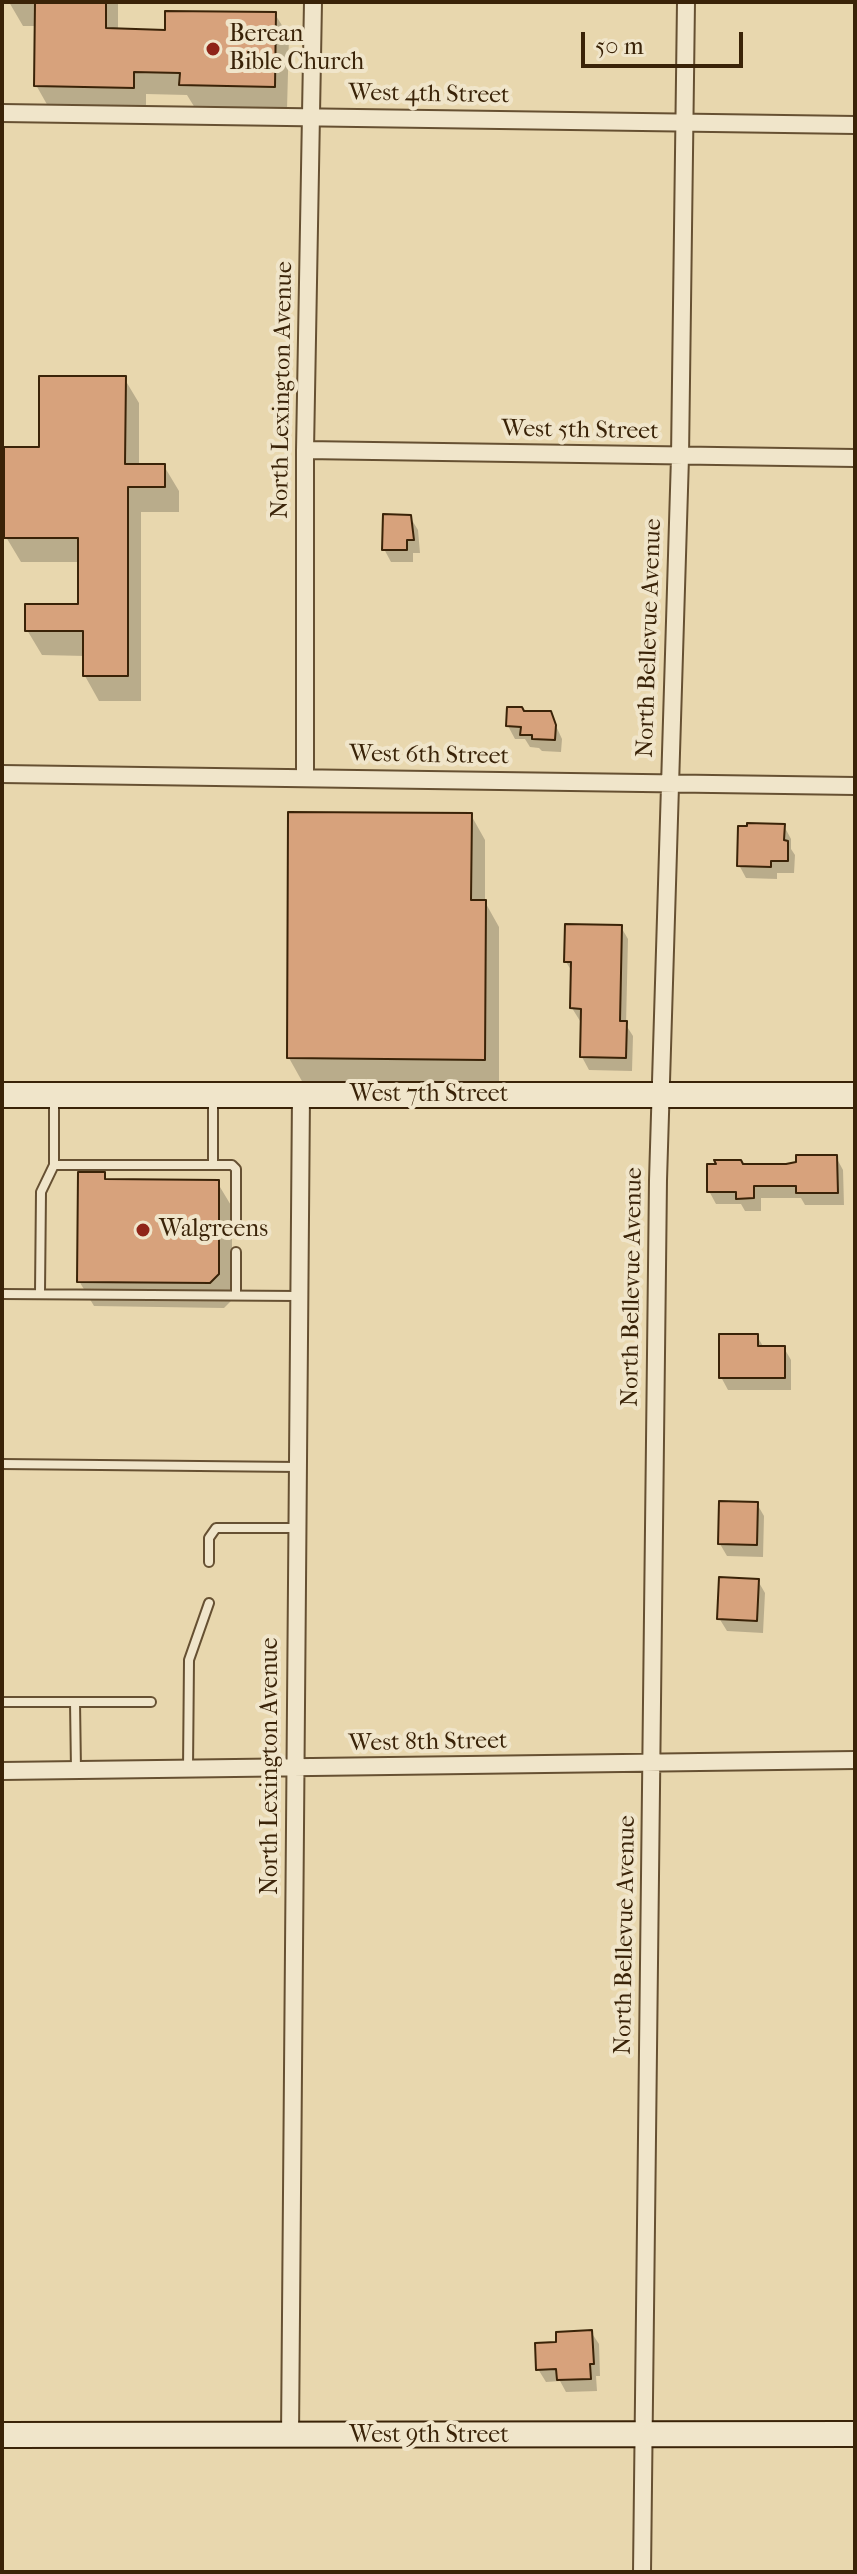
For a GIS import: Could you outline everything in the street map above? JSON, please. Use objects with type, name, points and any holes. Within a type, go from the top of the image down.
[{"type":"main road","name":"West 7th Street","points":[[2,1095],[855,1095]]},
{"type":"main road","name":"West 9th Street","points":[[2,2435],[855,2434]]},
{"type":"street","name":"North Lexington Avenue","points":[[305,778],[305,450],[313,2]]},
{"type":"street","name":"North Bellevue Avenue","points":[[642,2572],[660,1095],[680,457],[686,2]]},
{"type":"street","name":"West 4th Street","points":[[2,113],[855,125]]},
{"type":"street","name":"West 5th Street","points":[[305,450],[855,458]]},
{"type":"street","name":"West 6th Street","points":[[2,774],[855,786]]},
{"type":"street","name":"North Lexington Avenue","points":[[290,2436],[301,1095]]},
{"type":"street","name":"West 8th Street","points":[[2,1771],[855,1760]]},
{"type":"lane","points":[[40,1292],[41,1192],[54,1165],[54,1095]]},
{"type":"lane","points":[[213,1095],[213,1165]]},
{"type":"lane","points":[[54,1165],[232,1165],[236,1169],[236,1228]]},
{"type":"lane","points":[[236,1252],[236,1295]]},
{"type":"lane","points":[[2,1294],[299,1296]]},
{"type":"lane","points":[[2,1464],[298,1467]]},
{"type":"lane","points":[[209,1562],[209,1538],[216,1528],[297,1528]]},
{"type":"lane","points":[[188,1769],[189,1660],[209,1603]]},
{"type":"lane","points":[[2,1702],[151,1702]]},
{"type":"lane","points":[[75,1702],[76,1770]]},
{"type":"building","points":[[35,2],[106,2],[106,28],[165,30],[165,11],[276,12],[275,87],[179,85],[180,73],[134,72],[134,88],[34,86]]},
{"type":"building","points":[[39,376],[126,376],[125,464],[165,464],[165,487],[128,487],[128,676],[83,676],[83,631],[25,631],[25,604],[78,604],[78,538],[4,538],[4,447],[39,447]]},
{"type":"building","points":[[383,514],[411,515],[414,540],[407,540],[407,550],[382,550]]},
{"type":"building","points":[[507,707],[522,707],[524,711],[551,711],[556,725],[555,740],[532,739],[532,735],[520,735],[521,727],[506,726]]},
{"type":"building","points":[[288,812],[472,813],[471,900],[486,900],[485,1060],[287,1058]]},
{"type":"building","points":[[747,823],[785,824],[788,861],[771,861],[771,867],[737,866],[738,826],[747,826]]},
{"type":"building","points":[[565,924],[622,925],[620,1021],[627,1021],[626,1058],[580,1057],[581,1009],[570,1008],[571,962],[564,962]]},
{"type":"building","points":[[796,1155],[837,1155],[838,1193],[796,1193],[796,1186],[754,1186],[754,1198],[736,1199],[736,1192],[707,1192],[707,1164],[716,1164],[714,1160],[786,1164],[796,1162]]},
{"type":"building","points":[[78,1172],[105,1172],[105,1179],[219,1180],[219,1274],[210,1283],[77,1282]]},
{"type":"building","points":[[719,1334],[758,1334],[758,1346],[785,1346],[785,1378],[719,1378]]},
{"type":"building","points":[[719,1501],[758,1502],[757,1545],[718,1544]]},
{"type":"building","points":[[719,1577],[759,1579],[757,1621],[717,1619]]},
{"type":"building","points":[[592,2330],[594,2364],[590,2364],[591,2379],[557,2380],[556,2369],[536,2370],[535,2343],[556,2342],[556,2332]]},
{"type":"place","name":"Berean Bible Church","points":[[213,49]]},
{"type":"place","name":"Walgreens","points":[[143,1230]]}]
